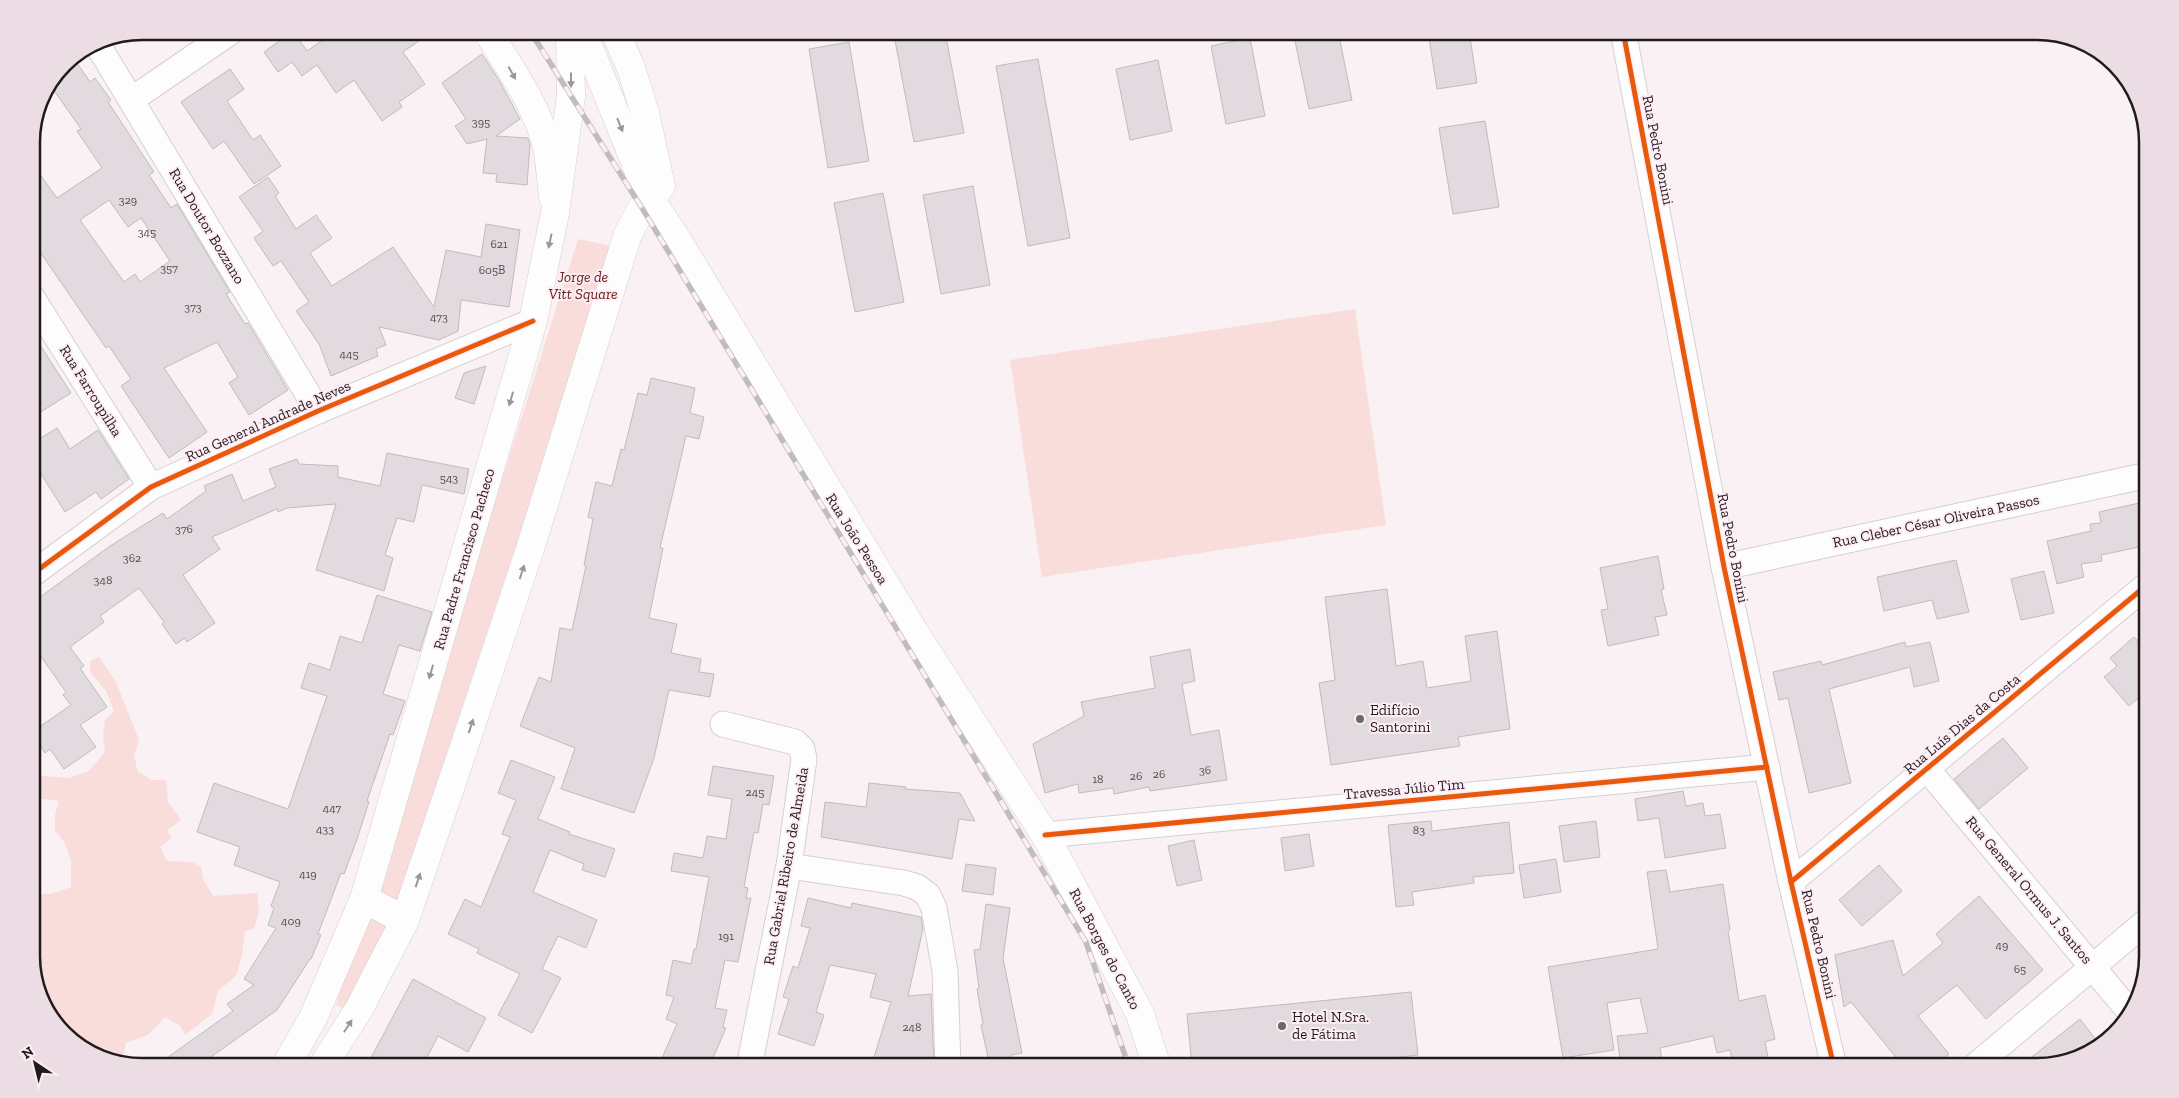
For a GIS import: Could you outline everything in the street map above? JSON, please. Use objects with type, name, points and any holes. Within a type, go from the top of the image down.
[{"type":"main road","points":[[493,40],[512,71],[537,119],[546,146],[555,213]]},
{"type":"main road","name":"Rua Padre Francisco Pacheco","points":[[290,1058],[313,1018],[364,899],[533,321],[555,213],[571,96],[570,40]]},
{"type":"main road","points":[[586,40],[655,193]]},
{"type":"main road","points":[[328,1058],[359,1009],[404,920],[464,747],[526,558],[628,234],[642,208],[655,193],[645,113],[632,68],[618,40]]},
{"type":"main road","name":"Rua João Pessoa","points":[[655,193],[676,238],[913,630],[1044,836]]},
{"type":"main road","name":"Rua Borges do Canto","points":[[1044,836],[1140,1014],[1154,1058]]},
{"type":"main road","points":[[364,899],[404,920]]},
{"type":"street","points":[[131,100],[219,40]]},
{"type":"street","name":"Rua Pedro Bonini","points":[[1625,40],[1724,568],[1791,882],[1832,1058]]},
{"type":"street","name":"Rua Doutor Bozzano","points":[[100,49],[318,411]]},
{"type":"street","name":"Rua Farroupilha","points":[[40,309],[151,487]]},
{"type":"street","name":"Rua General Andrade Neves","points":[[40,569],[151,487],[318,411],[533,321]]},
{"type":"street","name":"Rua Cleber César Oliveira Passos","points":[[1724,568],[2139,477]]},
{"type":"street","name":"Rua Luís Dias da Costa","points":[[1791,882],[2139,592]]},
{"type":"street","name":"Rua Gabriel Ribeiro de Almeida","points":[[723,724],[794,742],[802,749],[804,759],[789,866],[751,1058]]},
{"type":"street","name":"Travessa Júlio Tim","points":[[1044,836],[1767,767]]},
{"type":"street","name":"Rua General Ormus J. Santos","points":[[1927,769],[2125,1006]]},
{"type":"street","points":[[789,866],[904,884],[917,887],[928,895],[934,908],[945,971],[948,1058]]},
{"type":"street","points":[[1985,1058],[2139,928]]},
{"type":"green space","name":"Jorge de Vitt Square","points":[[578,239],[616,247],[393,930],[352,1012],[336,1005]]},
{"type":"green space","points":[[1355,309],[1386,525],[1042,577],[1010,360]]},
{"type":"green space","points":[[99,657],[116,682],[139,740],[134,756],[138,772],[152,780],[166,780],[168,802],[181,820],[167,830],[172,838],[160,847],[167,861],[192,862],[201,867],[203,879],[213,896],[257,893],[259,913],[254,929],[245,931],[242,956],[236,976],[218,991],[212,1014],[185,1035],[180,1026],[165,1017],[148,1035],[126,1043],[123,1056],[97,1048],[85,1041],[65,1023],[57,1013],[45,989],[40,963],[40,894],[51,894],[71,887],[71,860],[64,842],[55,830],[55,815],[59,801],[40,799],[40,776],[68,778],[89,771],[105,752],[103,736],[105,720],[114,711],[106,691],[90,672],[90,661]]},
{"type":"building","points":[[281,40],[299,40],[307,51],[323,40],[420,40],[403,52],[425,84],[399,102],[402,107],[382,121],[354,80],[336,93],[317,65],[302,76],[292,62],[278,72],[264,52]]},
{"type":"building","points":[[895,40],[947,40],[964,133],[914,142]]},
{"type":"building","points":[[1240,40],[1250,40],[1265,116],[1226,124],[1211,46]]},
{"type":"building","points":[[1295,40],[1340,40],[1352,100],[1309,109]]},
{"type":"building","points":[[1429,40],[1470,40],[1477,83],[1437,89]]},
{"type":"building","points":[[849,42],[869,161],[828,168],[809,49]]},
{"type":"building","points":[[482,54],[499,80],[520,119],[496,136],[528,138],[530,145],[527,185],[496,182],[497,174],[483,173],[487,139],[467,144],[455,126],[466,119],[442,83]]},
{"type":"building","points":[[1038,59],[1070,238],[1028,246],[996,66]]},
{"type":"building","points":[[1158,60],[1172,131],[1130,140],[1116,69]]},
{"type":"building","points":[[77,63],[90,82],[95,78],[111,100],[108,102],[154,172],[149,175],[171,208],[177,204],[230,292],[226,294],[245,324],[248,323],[288,390],[249,415],[229,383],[238,377],[217,342],[164,368],[207,432],[169,458],[121,386],[131,379],[109,346],[106,348],[40,252],[40,174],[57,198],[102,168],[77,131],[81,129],[54,91],[61,80]],"holes":[[[109,200],[128,227],[141,218],[170,261],[140,282],[135,274],[124,282],[80,220]]]},
{"type":"building","points":[[230,69],[244,89],[227,101],[253,140],[260,135],[281,166],[254,184],[224,141],[213,149],[181,102]]},
{"type":"building","points":[[1485,121],[1499,207],[1453,214],[1439,128]]},
{"type":"building","points":[[268,177],[279,193],[275,196],[296,229],[316,215],[332,238],[310,253],[332,286],[393,247],[434,307],[446,250],[481,257],[486,224],[520,230],[509,307],[461,300],[458,331],[439,340],[379,327],[386,345],[376,349],[378,356],[331,376],[319,344],[296,311],[309,302],[281,261],[273,266],[254,238],[263,231],[239,197]]},
{"type":"building","points":[[973,186],[990,285],[941,294],[923,195]]},
{"type":"building","points":[[883,193],[904,302],[855,312],[834,203]]},
{"type":"building","points":[[40,345],[71,393],[40,412]]},
{"type":"building","points":[[486,366],[474,404],[455,398],[464,373]]},
{"type":"building","points":[[651,378],[695,388],[690,413],[704,417],[699,439],[686,436],[660,548],[663,548],[649,618],[677,624],[671,653],[701,659],[699,672],[714,674],[710,697],[669,690],[654,758],[634,813],[561,789],[575,748],[520,726],[539,677],[551,682],[560,628],[572,630],[586,566],[584,565],[593,519],[588,517],[596,482],[612,486],[621,449],[624,450],[638,393],[647,395]]},
{"type":"building","points":[[57,428],[70,449],[98,430],[129,479],[101,499],[96,492],[65,512],[40,472],[40,438]]},
{"type":"building","points":[[387,453],[469,469],[464,494],[422,485],[414,522],[397,518],[385,555],[393,558],[384,591],[316,570],[336,504],[287,508],[278,512],[277,509],[212,537],[220,549],[183,575],[215,623],[187,642],[185,638],[176,644],[162,624],[164,622],[139,588],[100,616],[104,622],[70,647],[84,666],[80,668],[107,707],[80,725],[96,747],[64,769],[50,749],[45,753],[40,745],[40,726],[71,705],[63,695],[66,692],[40,655],[40,597],[110,546],[163,513],[167,519],[206,491],[204,486],[232,474],[243,501],[276,487],[269,469],[297,459],[299,464],[338,466],[338,477],[380,486]]},
{"type":"building","points":[[2139,503],[2139,547],[2101,555],[2102,561],[2081,564],[2084,577],[2057,584],[2047,541],[2091,531],[2090,524],[2101,523],[2099,512]]},
{"type":"building","points":[[1658,556],[1664,589],[1661,590],[1667,615],[1655,617],[1659,635],[1608,646],[1601,610],[1608,609],[1600,568]]},
{"type":"building","points":[[1956,560],[1969,612],[1937,619],[1932,600],[1884,611],[1877,577]]},
{"type":"building","points":[[2044,571],[2054,613],[2021,620],[2011,579]]},
{"type":"building","points":[[1387,589],[1396,666],[1423,661],[1427,688],[1471,681],[1465,636],[1497,631],[1510,729],[1458,737],[1460,746],[1331,765],[1319,683],[1335,680],[1325,597]]},
{"type":"building","points":[[377,595],[432,612],[420,651],[399,645],[383,694],[405,701],[393,735],[390,734],[367,801],[369,802],[356,842],[344,874],[341,873],[318,934],[321,935],[311,959],[277,1010],[210,1058],[167,1058],[233,1011],[227,1004],[254,985],[244,979],[276,928],[268,925],[274,908],[271,906],[280,882],[234,865],[240,847],[197,832],[214,783],[288,809],[327,696],[301,688],[309,663],[330,670],[340,636],[362,643]]},
{"type":"building","points":[[2134,637],[2139,642],[2139,698],[2129,706],[2104,677],[2117,666],[2110,658]]},
{"type":"building","points":[[1905,642],[1906,647],[1930,642],[1939,681],[1914,687],[1910,667],[1829,689],[1851,783],[1809,793],[1788,698],[1779,700],[1773,672],[1821,661],[1822,665]]},
{"type":"building","points":[[1190,649],[1195,681],[1182,684],[1191,735],[1219,730],[1227,780],[1150,791],[1149,787],[1114,794],[1113,788],[1079,793],[1078,784],[1045,793],[1033,744],[1084,716],[1081,702],[1155,688],[1150,657]]},
{"type":"building","points":[[2003,738],[2028,768],[1979,809],[1954,779]]},
{"type":"building","points":[[511,760],[555,777],[538,819],[570,832],[569,834],[615,849],[605,877],[582,870],[584,864],[550,850],[533,892],[597,920],[586,948],[558,936],[542,969],[561,978],[532,1033],[498,1015],[520,974],[477,953],[479,949],[448,934],[465,899],[481,907],[510,837],[502,834],[516,800],[498,793]]},
{"type":"building","points":[[713,766],[774,776],[769,805],[763,804],[758,833],[754,832],[744,887],[748,888],[746,898],[751,898],[738,962],[725,960],[715,1008],[727,1010],[723,1027],[726,1028],[713,1058],[662,1058],[677,1024],[666,1019],[674,997],[666,995],[673,960],[691,964],[694,949],[696,949],[709,877],[671,871],[674,853],[703,858],[707,836],[726,839],[732,799],[708,795]]},
{"type":"building","points":[[869,783],[906,787],[905,789],[960,793],[975,821],[959,819],[952,859],[821,837],[825,802],[866,807]]},
{"type":"building","points":[[1683,791],[1686,806],[1703,803],[1705,816],[1720,814],[1726,848],[1665,858],[1659,818],[1638,821],[1635,799]]},
{"type":"building","points":[[1431,821],[1432,831],[1509,822],[1514,873],[1473,877],[1474,883],[1412,892],[1414,905],[1396,907],[1388,825]]},
{"type":"building","points":[[1596,821],[1600,857],[1564,862],[1559,826]]},
{"type":"building","points":[[1309,834],[1314,866],[1285,871],[1281,838]]},
{"type":"building","points":[[1194,840],[1202,880],[1177,886],[1168,846]]},
{"type":"building","points":[[1556,859],[1561,892],[1524,898],[1519,865]]},
{"type":"building","points":[[966,864],[996,868],[993,895],[962,891]]},
{"type":"building","points":[[1879,865],[1902,891],[1862,926],[1839,900]]},
{"type":"building","points":[[1666,870],[1670,892],[1723,884],[1739,1001],[1765,995],[1775,1039],[1765,1042],[1768,1058],[1732,1058],[1730,1050],[1717,1053],[1713,1036],[1660,1048],[1662,1058],[1620,1058],[1617,1036],[1648,1033],[1640,998],[1607,1003],[1614,1050],[1563,1058],[1548,967],[1658,949],[1647,872]]},
{"type":"building","points":[[1979,896],[2043,970],[1986,1019],[1957,985],[1918,1016],[1949,1054],[1944,1058],[1897,1058],[1851,1002],[1844,1007],[1835,955],[1893,940],[1903,976],[1943,943],[1936,934]]},
{"type":"building","points":[[808,898],[851,908],[852,903],[921,917],[923,929],[908,996],[931,994],[934,1058],[874,1058],[891,1002],[870,997],[876,974],[830,965],[816,1012],[824,1015],[814,1046],[778,1034],[789,999],[783,997],[793,966],[798,968],[810,928],[801,926]]},
{"type":"building","points":[[986,904],[1010,908],[1003,958],[1022,1053],[1011,1055],[1012,1058],[988,1058],[981,1025],[983,1024],[977,989],[979,988],[974,950],[980,949]]},
{"type":"building","points":[[413,979],[486,1018],[468,1052],[438,1036],[427,1058],[371,1058]]},
{"type":"building","points":[[1411,992],[1418,1055],[1390,1058],[1191,1058],[1187,1014]]},
{"type":"building","points":[[2080,1019],[2096,1039],[2064,1055],[2030,1058]]},
{"type":"railway","points":[[536,40],[642,208],[1086,942],[1126,1058]]},
{"type":"cycle path","points":[[1625,40],[1724,567],[1791,882],[1832,1058]]},
{"type":"cycle path","points":[[40,568],[151,487],[318,411],[533,321]]},
{"type":"cycle path","points":[[1791,882],[2139,592]]},
{"type":"cycle path","points":[[1045,835],[1767,767]]},
{"type":"place","name":"Edifício Santorini","points":[[1360,719]]},
{"type":"place","name":"Hotel N.Sra. de Fátima","points":[[1282,1026]]}]
